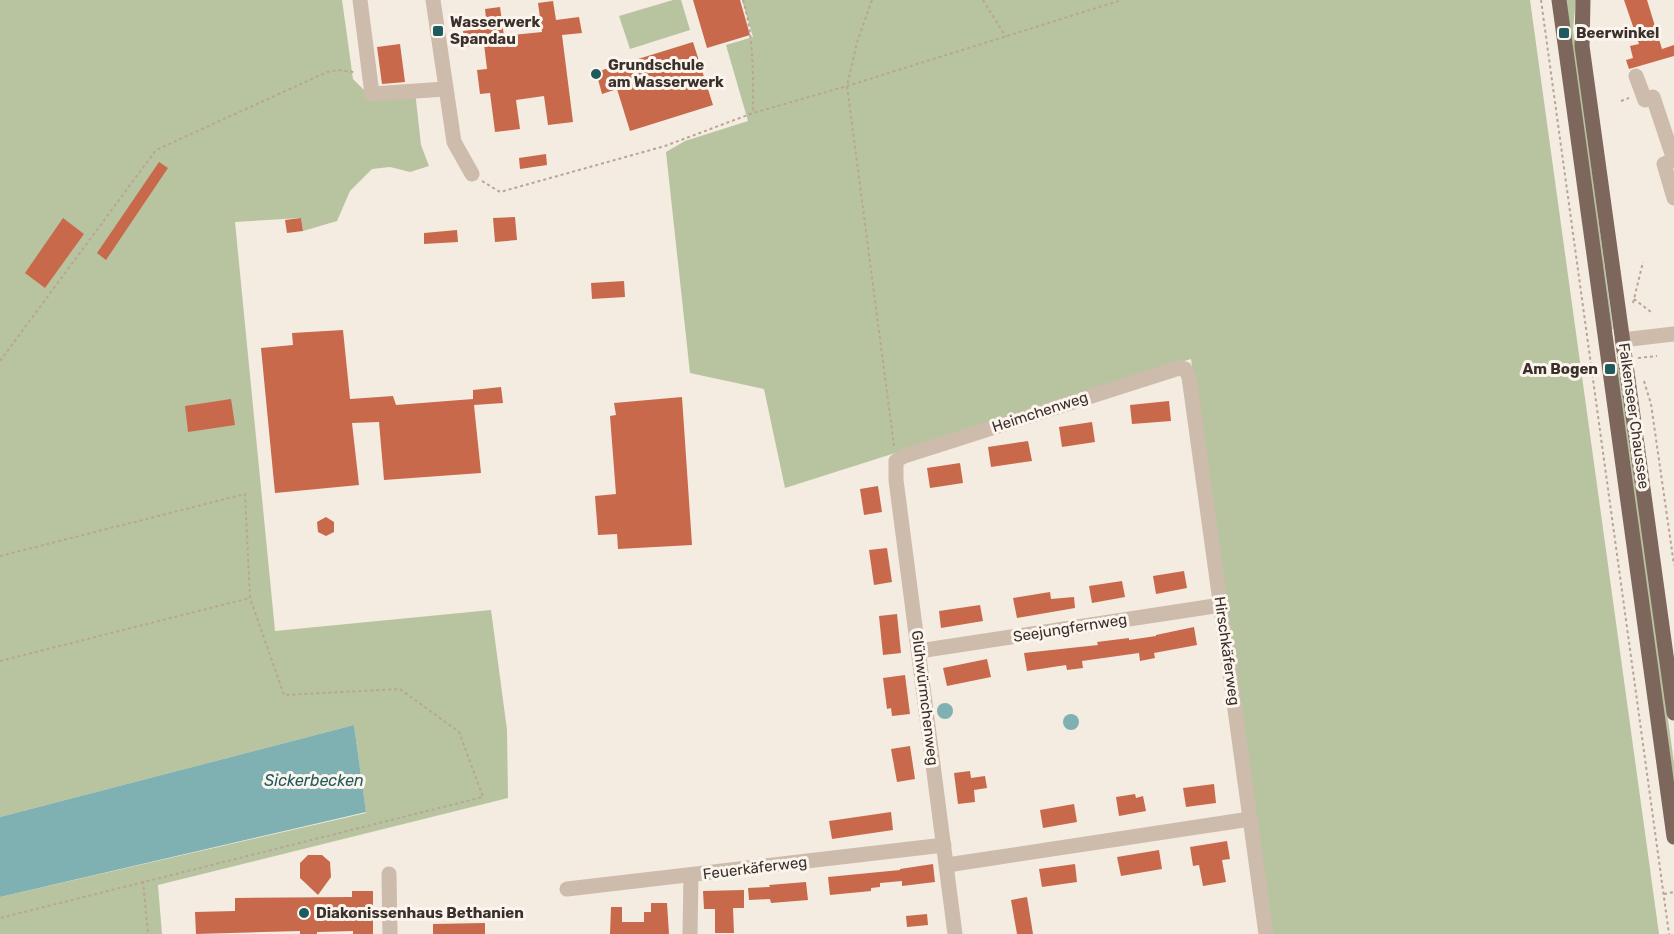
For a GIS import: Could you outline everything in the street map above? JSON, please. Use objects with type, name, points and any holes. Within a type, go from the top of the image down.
[{"type":"main road","name":"Falkenseer Chaussee","points":[[1559,0],[1674,837]]},
{"type":"main road","name":"Falkenseer Chaussee","points":[[1583,0],[1582,46],[1674,713]]},
{"type":"main road","points":[[1606,342],[1622,340]]},
{"type":"street","points":[[360,0],[372,94],[445,89]]},
{"type":"street","points":[[433,0],[454,142],[472,174]]},
{"type":"street","points":[[1636,76],[1645,100],[1653,97],[1674,160],[1664,164],[1674,198]]},
{"type":"street","points":[[1622,340],[1674,334]]},
{"type":"street","name":"Heimchenweg","points":[[896,461],[904,456],[1168,371],[1185,369]]},
{"type":"street","name":"Hirschkäferweg","points":[[1185,369],[1190,377],[1266,934]]},
{"type":"street","name":"Glühwürmchenweg","points":[[896,461],[896,480],[955,934]]},
{"type":"street","name":"Seejungfernweg","points":[[919,651],[1221,605]]},
{"type":"street","points":[[947,865],[1250,819]]},
{"type":"street","name":"Feuerkäferweg","points":[[567,889],[944,845]]},
{"type":"street","points":[[389,874],[390,934]]},
{"type":"street","points":[[690,934],[691,875]]},
{"type":"path","points":[[743,0],[750,21],[753,56],[753,113]]},
{"type":"path","points":[[872,0],[857,42],[847,86],[896,461]]},
{"type":"path","points":[[983,0],[1006,37]]},
{"type":"path","points":[[472,174],[500,192],[665,146],[753,113],[1122,0]]},
{"type":"path","points":[[1541,0],[1669,934]]},
{"type":"path","points":[[0,361],[156,150],[327,72],[338,70],[369,74]]},
{"type":"path","points":[[1632,306],[1642,262]]},
{"type":"path","points":[[1627,294],[1651,312]]},
{"type":"path","points":[[1635,359],[1657,356]]},
{"type":"path","points":[[1640,371],[1651,404],[1674,565]]},
{"type":"path","points":[[0,556],[245,494],[250,598],[284,695],[400,689],[459,732],[483,797],[0,918]]},
{"type":"path","points":[[0,661],[250,598]]},
{"type":"path","points":[[143,881],[148,934]]},
{"type":"path","points":[[1664,894],[1674,892]]},
{"type":"green space","points":[[0,0],[342,0],[353,79],[369,95],[415,91],[421,145],[429,166],[410,172],[390,167],[372,169],[350,191],[337,221],[303,231],[301,218],[235,222],[275,631],[491,610],[507,730],[508,798],[158,885],[162,934],[0,934],[0,897],[366,813],[354,725],[0,817]]},
{"type":"green space","points":[[673,0],[681,0],[690,30],[630,49],[619,16]]},
{"type":"green space","points":[[742,0],[1530,0],[1659,934],[1273,934],[1191,359],[785,488],[764,389],[690,373],[666,152],[685,141],[748,121],[726,45],[753,37]]},
{"type":"green space","points":[[1566,0],[1576,0],[1573,29],[1613,329],[1611,329]]},
{"type":"green space","points":[[1619,363],[1674,763],[1674,784],[1616,364]]},
{"type":"water","points":[[945,703],[953,711],[945,719],[937,711]]},
{"type":"water","points":[[1068,714],[1074,714],[1079,722],[1077,728],[1068,730],[1063,725],[1063,719]]},
{"type":"water","name":"Sickerbecken","points":[[354,725],[366,812],[0,897],[0,817]]},
{"type":"building","points":[[693,0],[740,0],[750,35],[707,48]]},
{"type":"building","points":[[1624,0],[1647,0],[1662,49],[1674,45],[1674,56],[1629,69],[1626,60],[1633,58],[1630,46],[1639,44]]},
{"type":"building","points":[[553,1],[556,20],[579,17],[582,33],[562,35],[573,122],[548,125],[544,96],[516,100],[520,129],[495,132],[490,93],[480,94],[477,70],[487,69],[484,44],[465,47],[463,31],[487,28],[485,9],[500,7],[504,36],[542,32],[538,3]]},
{"type":"building","points":[[693,42],[713,105],[630,131],[617,89],[602,94],[596,72]]},
{"type":"building","points":[[400,44],[405,82],[382,84],[377,47]]},
{"type":"building","points":[[546,154],[547,165],[520,169],[519,158]]},
{"type":"building","points":[[159,162],[168,168],[106,260],[97,253]]},
{"type":"building","points":[[515,217],[517,240],[495,242],[493,218]]},
{"type":"building","points":[[63,218],[84,234],[45,288],[25,273]]},
{"type":"building","points":[[301,218],[303,231],[287,233],[285,220]]},
{"type":"building","points":[[457,230],[458,242],[424,244],[424,233]]},
{"type":"building","points":[[624,281],[625,297],[592,299],[591,283]]},
{"type":"building","points":[[343,330],[350,399],[393,396],[396,405],[473,399],[473,390],[501,387],[503,403],[474,405],[481,473],[384,480],[379,422],[352,423],[359,485],[275,493],[261,348],[293,345],[292,333]]},
{"type":"building","points":[[682,397],[692,545],[618,549],[617,534],[598,535],[595,496],[616,494],[610,416],[616,415],[614,403]]},
{"type":"building","points":[[231,399],[235,425],[188,432],[185,406]]},
{"type":"building","points":[[1169,401],[1171,421],[1132,424],[1130,405]]},
{"type":"building","points":[[1092,422],[1095,442],[1062,447],[1059,427]]},
{"type":"building","points":[[1028,441],[1032,461],[991,467],[988,447]]},
{"type":"building","points":[[960,463],[963,483],[930,488],[927,468]]},
{"type":"building","points":[[878,486],[882,512],[864,515],[860,489]]},
{"type":"building","points":[[326,517],[334,522],[334,532],[326,536],[318,532],[317,522]]},
{"type":"building","points":[[887,548],[892,582],[874,585],[869,550]]},
{"type":"building","points":[[1184,571],[1187,588],[1156,594],[1153,576]]},
{"type":"building","points":[[1122,581],[1125,597],[1092,603],[1089,586]]},
{"type":"building","points":[[1050,592],[1051,599],[1074,597],[1075,608],[1017,618],[1013,598]]},
{"type":"building","points":[[980,605],[983,621],[941,628],[939,611]]},
{"type":"building","points":[[897,614],[901,653],[883,655],[879,616]]},
{"type":"building","points":[[1194,627],[1197,645],[1154,653],[1155,658],[1140,661],[1139,653],[1082,661],[1083,668],[1067,670],[1066,665],[1027,671],[1024,653],[1098,645],[1097,642],[1156,636]]},
{"type":"building","points":[[987,659],[991,677],[947,686],[943,668]]},
{"type":"building","points":[[905,675],[910,714],[892,716],[891,708],[887,709],[883,678]]},
{"type":"building","points":[[910,746],[915,779],[897,782],[891,749]]},
{"type":"building","points":[[970,771],[971,778],[985,776],[987,788],[974,790],[975,802],[958,804],[954,773]]},
{"type":"building","points":[[1214,784],[1216,803],[1186,807],[1183,788]]},
{"type":"building","points":[[1135,794],[1136,798],[1143,796],[1146,811],[1119,816],[1116,797]]},
{"type":"building","points":[[1074,804],[1077,822],[1043,828],[1040,810]]},
{"type":"building","points":[[891,812],[893,830],[832,839],[829,821]]},
{"type":"building","points":[[1227,841],[1230,859],[1222,860],[1226,882],[1203,886],[1199,865],[1193,866],[1190,847]]},
{"type":"building","points":[[1159,850],[1162,869],[1121,876],[1117,857]]},
{"type":"building","points":[[308,855],[322,855],[330,862],[331,877],[318,895],[300,878],[300,863]]},
{"type":"building","points":[[933,864],[935,882],[902,886],[902,881],[880,883],[880,887],[871,888],[871,891],[830,895],[828,877],[900,870]]},
{"type":"building","points":[[1075,864],[1077,882],[1042,887],[1039,869]]},
{"type":"building","points":[[806,882],[808,900],[771,903],[770,899],[749,900],[748,888]]},
{"type":"building","points":[[744,890],[744,908],[733,908],[734,933],[715,933],[715,909],[704,909],[703,891]]},
{"type":"building","name":"Diakonissenhaus Bethanien","points":[[352,891],[373,891],[373,934],[353,934],[353,931],[300,934],[300,931],[196,934],[195,912],[235,911],[235,898],[352,897]]},
{"type":"building","points":[[1027,897],[1033,934],[1017,934],[1011,900]]},
{"type":"building","points":[[651,903],[667,903],[669,934],[610,934],[611,907],[622,907],[622,922],[644,922],[644,912],[651,912]]},
{"type":"building","points":[[927,914],[928,925],[907,927],[906,916]]},
{"type":"building","points":[[485,923],[485,934],[433,934],[433,924]]},
{"type":"place","name":"Wasserwerk Spandau","points":[[438,31]]},
{"type":"place","name":"Beerwinkel","points":[[1564,33]]},
{"type":"place","name":"Grundschule am Wasserwerk","points":[[596,74]]},
{"type":"place","name":"Am Bogen","points":[[1610,369]]},
{"type":"place","name":"Diakonissenhaus Bethanien","points":[[304,913]]}]
